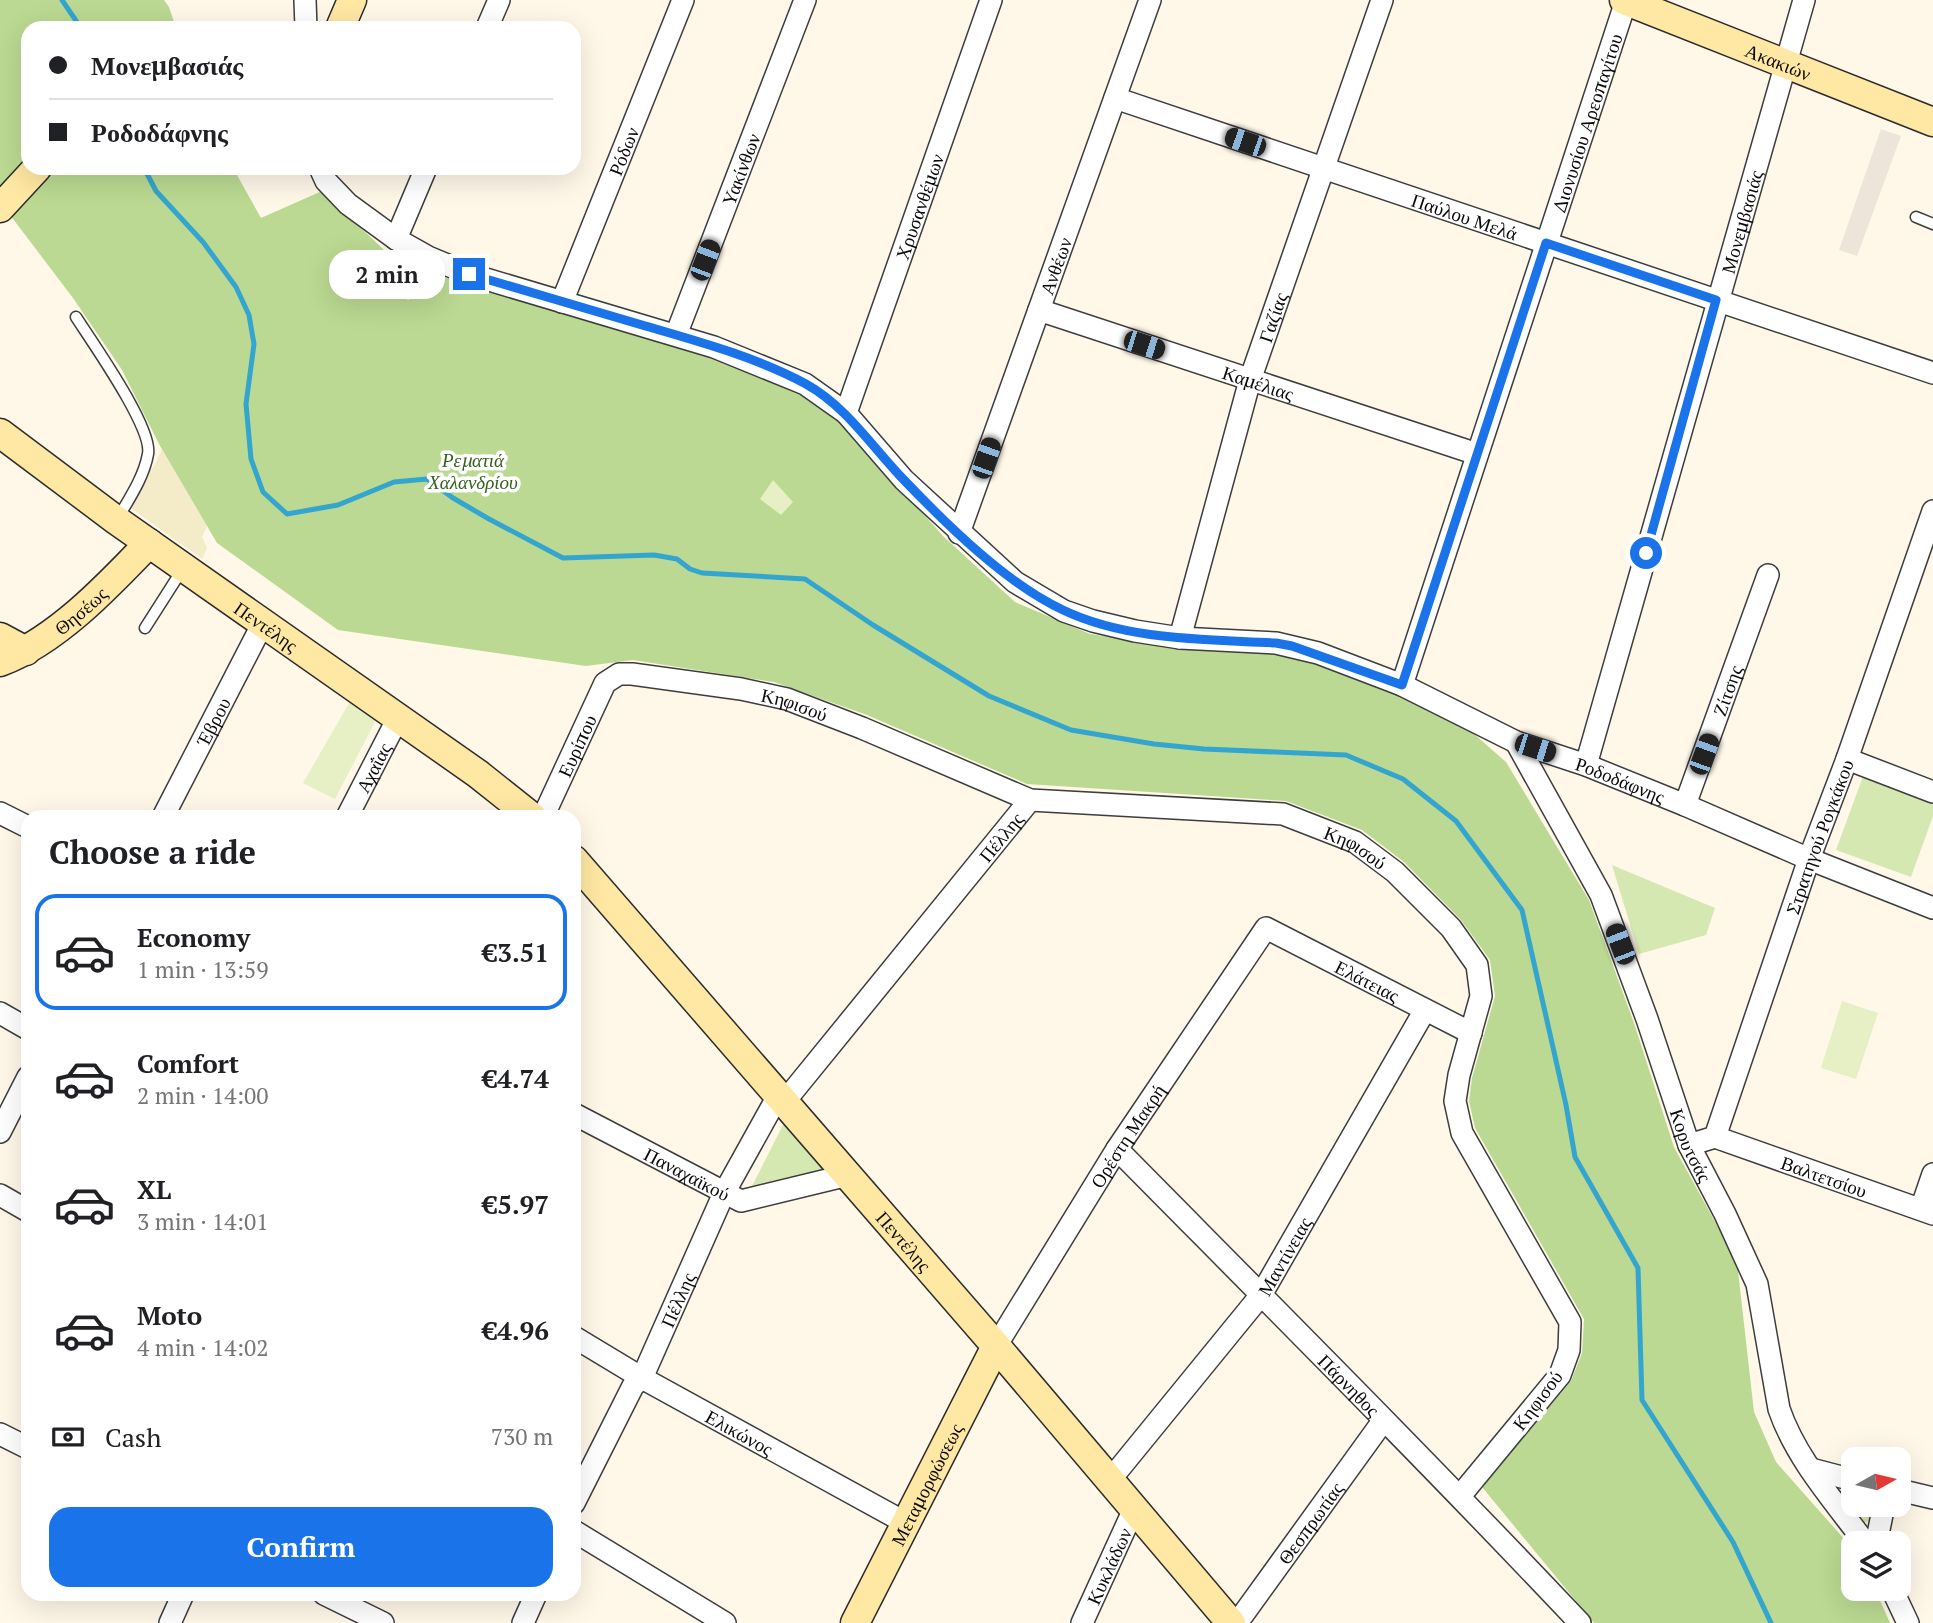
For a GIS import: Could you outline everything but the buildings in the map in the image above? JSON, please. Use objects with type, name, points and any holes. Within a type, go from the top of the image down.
[{"type":"main road","points":[[343,21],[352,0]]},
{"type":"main road","name":"Ακακιών","points":[[1625,0],[1933,122]]},
{"type":"main road","points":[[0,208],[31,175]]},
{"type":"main road","name":"Πεντέλης","points":[[0,433],[149,544],[478,774],[523,810]]},
{"type":"main road","name":"Θησέως","points":[[0,662],[26,651],[82,608],[149,544]]},
{"type":"main road","points":[[0,637],[26,651]]},
{"type":"main road","name":"Πεντέλης","points":[[581,868],[996,1346],[1231,1623]]},
{"type":"main road","name":"Μεταμορφώσεως","points":[[855,1623],[996,1346]]},
{"type":"street","points":[[305,0],[306,21]]},
{"type":"street","points":[[490,21],[499,0]]},
{"type":"street","name":"Ρόδων","points":[[562,302],[683,0]]},
{"type":"street","name":"Υακίνθων","points":[[676,335],[804,0]]},
{"type":"street","name":"Χρυσανθέμων","points":[[846,414],[991,0]]},
{"type":"street","name":"Ανθέων","points":[[959,533],[1150,0]]},
{"type":"street","name":"Γαζίας","points":[[1180,638],[1250,380],[1382,0]]},
{"type":"street","name":"Διονυσίου Αρεοπαγίτου","points":[[1402,685],[1625,0]]},
{"type":"street","name":"Μονεμβασιάς","points":[[1586,765],[1716,300],[1804,0]]},
{"type":"street","name":"Παύλου Μελά","points":[[1115,98],[1933,373]]},
{"type":"street","name":"Ροδοδάφνης","points":[[323,175],[348,204],[396,239],[428,257],[469,274],[676,335],[744,358],[805,384],[846,414],[904,480],[959,533],[1015,582],[1064,611],[1135,631],[1180,638],[1292,646],[1402,685],[1516,742],[1586,765],[1933,908]]},
{"type":"street","points":[[396,239],[423,175]]},
{"type":"street","name":"Καμέλιας","points":[[1039,310],[1477,454]]},
{"type":"street","name":"Στρατηγού Ρογκάκου","points":[[1715,1137],[1809,859],[1847,759],[1933,511]]},
{"type":"street","name":"Ζίτσης","points":[[1685,805],[1768,575]]},
{"type":"street","name":"Έβρου","points":[[167,810],[263,623]]},
{"type":"street","name":"Κηφισού","points":[[612,677],[632,674],[741,689],[787,699],[1030,800],[1283,814],[1355,842],[1395,872],[1451,928],[1477,965],[1481,996],[1459,1075],[1455,1101],[1462,1133],[1570,1322],[1569,1350],[1560,1375],[1460,1496]]},
{"type":"street","name":"Ευρίπου","points":[[546,810],[605,683],[612,677]]},
{"type":"street","name":"Αχαΐας","points":[[351,810],[398,718]]},
{"type":"street","name":"Κορυτσάς","points":[[1516,742],[1601,895],[1647,1019],[1689,1145],[1757,1284],[1779,1409],[1789,1434],[1856,1531]]},
{"type":"street","points":[[1847,759],[1933,792]]},
{"type":"street","name":"Πέλλης","points":[[581,1489],[633,1386],[642,1378],[724,1193],[782,1098],[1030,800]]},
{"type":"street","points":[[0,813],[21,824]]},
{"type":"street","name":"Ελάτειας","points":[[1266,928],[1471,1033]]},
{"type":"street","name":"Ορέστη Μακρή","points":[[996,1346],[1116,1149],[1266,928]]},
{"type":"street","name":"Μαντίνειας","points":[[1110,1480],[1261,1295],[1425,1010]]},
{"type":"street","points":[[0,1013],[21,1026]]},
{"type":"street","points":[[0,1132],[21,1091]]},
{"type":"street","name":"Παναχαϊκού","points":[[581,1118],[738,1200],[848,1175]]},
{"type":"street","points":[[1689,1145],[1715,1137]]},
{"type":"street","name":"Βαλτετσίου","points":[[1715,1137],[1927,1212]]},
{"type":"street","name":"Πάρνηθος","points":[[1116,1149],[1460,1496],[1580,1623]]},
{"type":"street","points":[[1927,1212],[1933,1174]]},
{"type":"street","points":[[0,1195],[21,1207]]},
{"type":"street","name":"Ελικώνος","points":[[581,1342],[906,1523]]},
{"type":"street","name":"Θεσπρωτίας","points":[[1237,1623],[1383,1421]]},
{"type":"street","points":[[0,1434],[21,1444]]},
{"type":"street","points":[[1811,1469],[1841,1477]]},
{"type":"street","points":[[1911,1492],[1933,1497]]},
{"type":"street","name":"Κυκλάδων","points":[[1082,1623],[1134,1509]]},
{"type":"street","points":[[581,1535],[725,1623]]},
{"type":"street","points":[[170,1623],[180,1601]]},
{"type":"street","points":[[338,1601],[383,1623]]},
{"type":"street","points":[[523,1623],[533,1601]]},
{"type":"street","points":[[1898,1601],[1908,1623]]},
{"type":"lane","points":[[1916,217],[1933,224]]},
{"type":"lane","points":[[76,317],[128,401],[143,430],[149,452],[132,496],[116,520]]},
{"type":"lane","points":[[145,628],[184,567]]},
{"type":"shaded area","points":[[1881,129],[1901,136],[1857,256],[1839,250]]},
{"type":"shaded area","points":[[162,449],[207,526],[202,537],[207,548],[202,559],[128,506]]},
{"type":"green space","points":[[0,0],[164,0],[174,21],[21,21],[21,170],[0,192]]},
{"type":"green space","name":"Ρεματιά Χαλανδρίου","points":[[43,175],[237,175],[261,218],[322,191],[394,260],[385,292],[409,300],[422,269],[442,277],[553,306],[790,381],[837,415],[943,536],[1015,602],[1090,634],[1179,647],[1307,653],[1441,705],[1506,762],[1589,900],[1634,1023],[1674,1147],[1737,1262],[1754,1412],[1776,1462],[1841,1535],[1841,1601],[1880,1601],[1890,1623],[1594,1623],[1482,1487],[1571,1381],[1582,1353],[1584,1319],[1475,1128],[1469,1101],[1472,1078],[1495,996],[1490,960],[1461,920],[1404,862],[1362,830],[1286,801],[1027,784],[867,715],[774,682],[633,660],[586,666],[338,630],[217,543],[159,444],[122,370],[73,298],[7,211]]},
{"type":"green space","points":[[773,480],[793,502],[781,515],[760,499]]},
{"type":"green space","points":[[352,698],[378,716],[335,799],[303,783]]},
{"type":"green space","points":[[1865,771],[1933,796],[1933,816],[1911,877],[1836,850]]},
{"type":"green space","points":[[1612,865],[1715,908],[1706,935],[1639,954]]},
{"type":"green space","points":[[1842,1001],[1878,1013],[1856,1079],[1821,1068]]},
{"type":"green space","points":[[786,1119],[826,1167],[823,1171],[750,1190]]},
{"type":"green space","points":[[1858,1517],[1872,1517],[1869,1521],[1863,1523]]},
{"type":"waterway","points":[[62,0],[76,21]]},
{"type":"waterway","points":[[148,175],[156,191],[203,242],[236,287],[249,315],[254,344],[246,404],[251,459],[263,492],[287,514],[338,505],[394,482],[427,479],[489,519],[563,558],[654,555],[677,559],[690,569],[702,573],[805,579],[873,625],[989,696],[1071,730],[1154,744],[1204,749],[1346,755],[1403,779],[1456,821],[1522,910],[1566,1105],[1575,1157],[1638,1268],[1642,1400],[1733,1542],[1771,1623]]},
{"type":"route","points":[[469,274],[714,347],[805,384],[846,414],[904,480],[1015,582],[1064,611],[1135,631],[1180,638],[1292,646],[1402,685],[1546,243],[1716,300],[1646,553]]}]
